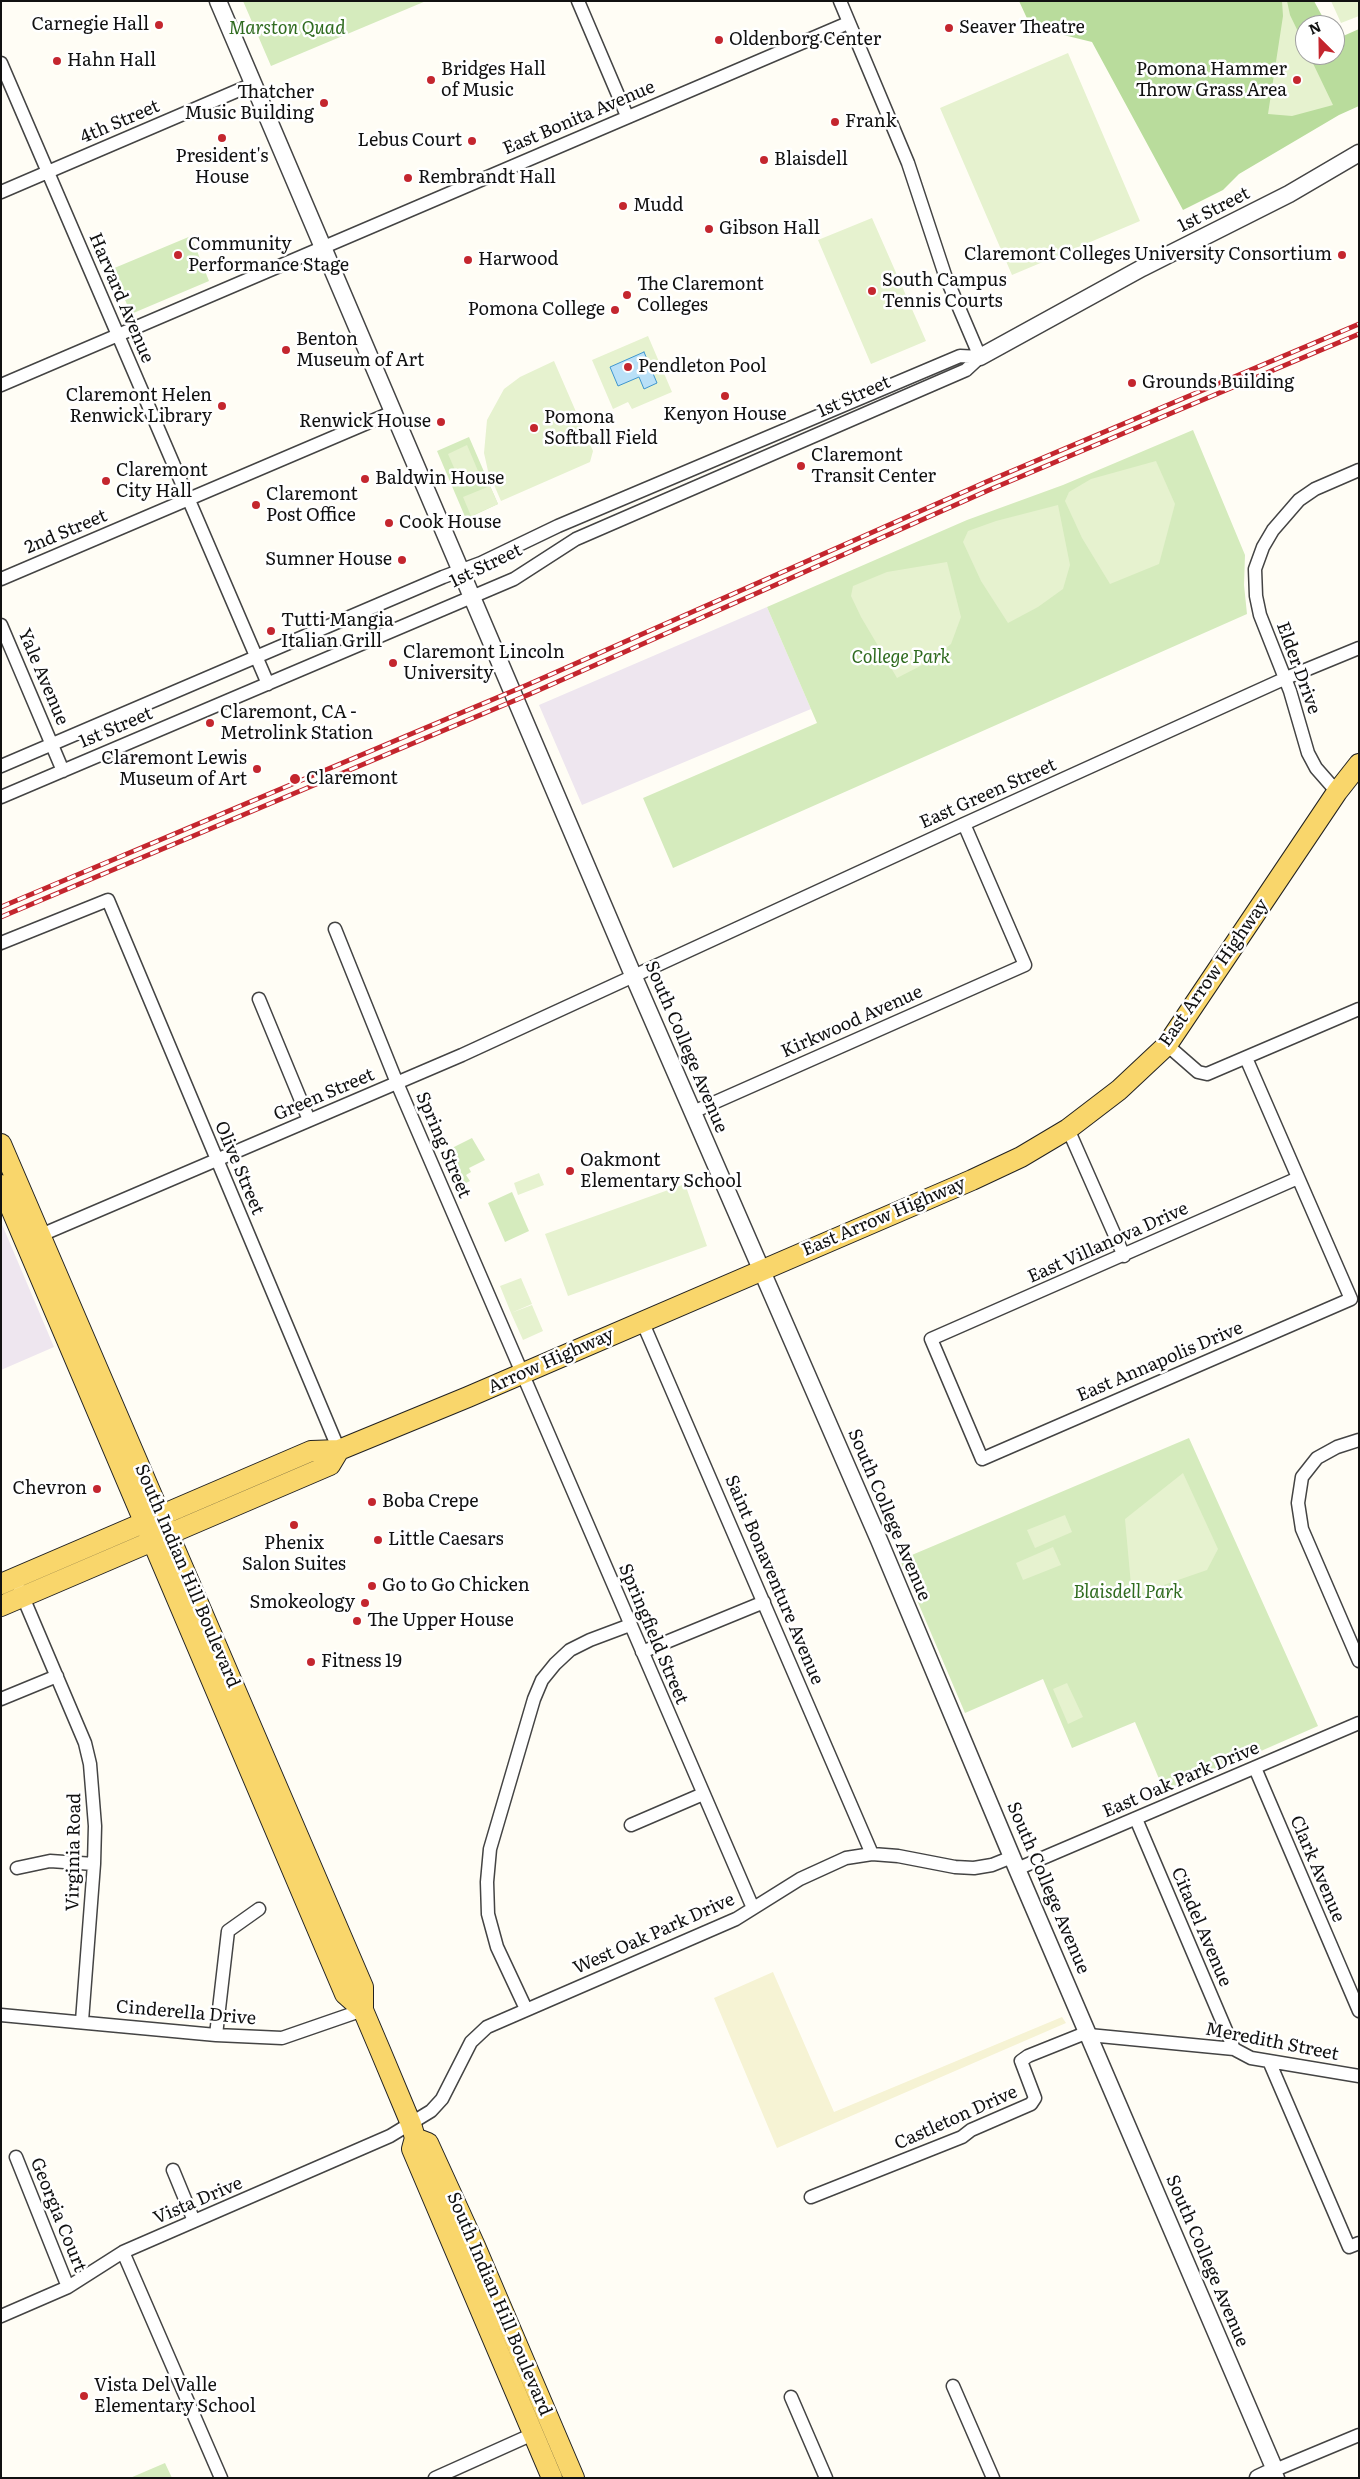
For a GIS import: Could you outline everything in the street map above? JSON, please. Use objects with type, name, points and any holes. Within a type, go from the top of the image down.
[{"type":"main road","name":"East Arrow Highway","points":[[761,1270],[1021,1157],[1068,1129],[1119,1090],[1167,1045],[1337,792],[1359,764]]},
{"type":"main road","name":"South Indian Hill Boulevard","points":[[1,1144],[33,1239],[157,1527],[345,1994],[363,2010],[413,2131],[412,2149],[552,2478]]},
{"type":"main road","name":"South Indian Hill Boulevard","points":[[1,1185],[33,1239]]},
{"type":"main road","name":"Arrow Highway","points":[[1,1606],[13,1586],[157,1527],[330,1465],[339,1450],[761,1270]]},
{"type":"main road","name":"South Indian Hill Boulevard","points":[[413,2131],[428,2144],[475,2246],[574,2478]]},
{"type":"street","name":"South College Avenue","points":[[218,1],[633,975],[879,1540],[1014,1863],[1276,2474]]},
{"type":"street","points":[[578,1],[627,116]]},
{"type":"street","points":[[840,1],[908,163],[944,275],[980,357]]},
{"type":"street","name":"East Bonita Avenue","points":[[1,385],[848,23]]},
{"type":"street","name":"Harvard Avenue","points":[[1,63],[268,684]]},
{"type":"street","name":"4th Street","points":[[1,192],[253,84]]},
{"type":"street","name":"1st Street","points":[[1,797],[168,728],[188,717],[514,579],[576,540],[966,370],[980,357],[1142,268],[1289,194],[1359,154]]},
{"type":"street","name":"1st Street","points":[[1,766],[481,563],[558,526],[960,356],[980,357]]},
{"type":"street","name":"2nd Street","points":[[1,579],[392,412]]},
{"type":"street","name":"Elder Drive","points":[[1337,792],[1323,777],[1308,753],[1286,678],[1260,615],[1256,596],[1255,570],[1263,547],[1285,514],[1299,500],[1359,470]]},
{"type":"street","name":"Yale Avenue","points":[[1,625],[53,744],[62,771]]},
{"type":"street","name":"East Green Street","points":[[633,975],[1286,678],[1359,648]]},
{"type":"street","name":"Kirkwood Avenue","points":[[692,1112],[1025,964],[964,824]]},
{"type":"street","name":"Olive Street","points":[[1,943],[108,900],[339,1450]]},
{"type":"street","name":"Spring Street","points":[[335,929],[397,1083],[521,1374]]},
{"type":"street","name":"Green Street","points":[[33,1239],[462,1056],[633,975]]},
{"type":"street","points":[[260,999],[309,1120]]},
{"type":"street","points":[[1167,1045],[1198,1072],[1207,1074],[1359,1009]]},
{"type":"street","points":[[1246,1058],[1298,1178]]},
{"type":"street","points":[[1068,1129],[1124,1256]]},
{"type":"street","name":"East Villanova Drive","points":[[982,1459],[931,1339],[1124,1256],[1298,1178]]},
{"type":"street","name":"East Annapolis Drive","points":[[982,1459],[1351,1298],[1298,1178]]},
{"type":"street","name":"Saint Bonaventure Avenue","points":[[642,1321],[872,1854]]},
{"type":"street","name":"Springfield Street","points":[[521,1374],[753,1908]]},
{"type":"street","points":[[1359,1440],[1337,1447],[1317,1458],[1302,1478],[1299,1490],[1298,1516],[1359,1661]]},
{"type":"street","name":"Virginia Road","points":[[13,1586],[57,1676],[84,1743],[90,1764],[95,1826],[94,1864],[82,2021]]},
{"type":"street","points":[[642,1652],[764,1602]]},
{"type":"street","points":[[526,2009],[498,1947],[488,1914],[487,1882],[490,1849],[534,1699],[542,1680],[570,1650],[590,1640],[630,1626]]},
{"type":"street","points":[[1,1699],[57,1676]]},
{"type":"street","name":"East Oak Park Drive","points":[[1014,1863],[1136,1819],[1359,1723]]},
{"type":"street","name":"Clark Avenue","points":[[1255,1768],[1359,2011]]},
{"type":"street","points":[[631,1825],[703,1794]]},
{"type":"street","name":"Citadel Avenue","points":[[1136,1819],[1234,2049]]},
{"type":"street","name":"West Oak Park Drive","points":[[413,2131],[442,2099],[471,2042],[487,2027],[736,1919],[800,1879],[846,1858],[872,1854],[898,1856],[955,1867],[974,1868],[1014,1863]]},
{"type":"street","points":[[17,1868],[50,1861],[94,1864]]},
{"type":"street","points":[[216,2035],[228,1931],[259,1909]]},
{"type":"street","name":"Cinderella Drive","points":[[1,2015],[82,2021],[216,2035],[282,2038],[363,2010]]},
{"type":"street","name":"Meredith Street","points":[[1088,2033],[1234,2049],[1251,2058],[1268,2062],[1359,2076]]},
{"type":"street","name":"Castleton Drive","points":[[811,2197],[868,2176],[925,2150],[962,2137],[971,2130],[1031,2104],[1036,2098],[1022,2061],[1028,2056],[1088,2033]]},
{"type":"street","points":[[1268,2062],[1354,2245]]},
{"type":"street","name":"Vista Drive","points":[[1,2316],[68,2287],[123,2252],[390,2136],[413,2131]]},
{"type":"street","name":"Georgia Court","points":[[16,2157],[68,2287]]},
{"type":"street","points":[[173,2170],[194,2221]]},
{"type":"street","points":[[123,2252],[221,2478]]},
{"type":"street","points":[[953,2386],[993,2478]]},
{"type":"street","points":[[791,2397],[826,2478]]},
{"type":"street","points":[[435,2478],[533,2434]]},
{"type":"street","points":[[1258,2478],[1276,2474],[1359,2435]]},
{"type":"shaded area","points":[[767,607],[811,709],[582,805],[539,705]]},
{"type":"shaded area","points":[[1,1222],[54,1347],[1,1370]]},
{"type":"shaded area","points":[[773,1972],[834,2112],[1062,2017],[1066,2023],[777,2148],[714,1998]]},
{"type":"green space","name":"Marston Quad","points":[[243,1],[426,1],[271,66]]},
{"type":"green space","points":[[1019,1],[1314,1],[1322,15],[1295,15],[1295,65],[1345,65],[1345,35],[1359,29],[1359,106],[1339,115],[1239,174],[1223,190],[1183,210],[1092,42],[1031,27]]},
{"type":"green space","name":"Pomona Hammer Throw Grass Area","points":[[1282,1],[1287,1],[1290,15],[1295,25],[1295,65],[1314,65],[1333,105],[1292,116],[1268,114],[1283,16]]},
{"type":"green space","points":[[1331,1],[1359,1],[1359,16],[1345,21],[1345,15],[1337,15]]},
{"type":"green space","points":[[1068,53],[1140,221],[1012,275],[940,108]]},
{"type":"green space","name":"South Campus Tennis Courts","points":[[872,218],[926,341],[871,364],[818,240]]},
{"type":"green space","points":[[191,236],[209,281],[131,314],[112,269]]},
{"type":"green space","name":"Pendleton Pool","points":[[648,336],[672,392],[632,409],[628,402],[613,409],[592,360]]},
{"type":"green space","name":"Pomona Softball Field","points":[[554,361],[593,451],[590,462],[501,501],[488,471],[484,453],[487,420],[504,389],[520,377]]},
{"type":"green space","name":"College Park","points":[[1193,430],[1245,555],[1244,585],[1247,614],[673,868],[643,798],[817,723],[767,607],[967,520],[1063,485]]},
{"type":"green space","points":[[469,437],[498,504],[466,519],[437,451]]},
{"type":"green space","points":[[467,445],[481,478],[462,486],[448,454]]},
{"type":"green space","points":[[1156,461],[1175,504],[1159,564],[1110,584],[1082,538],[1065,501],[1069,492],[1091,479]]},
{"type":"green space","points":[[490,486],[498,504],[471,516],[463,497]]},
{"type":"green space","points":[[1058,505],[1070,565],[1063,589],[1038,607],[1008,623],[981,581],[963,542],[968,531],[996,521]]},
{"type":"green space","points":[[947,562],[961,617],[951,644],[932,660],[897,678],[861,617],[851,596],[853,586],[887,572]]},
{"type":"green space","points":[[472,1138],[485,1160],[469,1168],[471,1172],[466,1175],[470,1181],[460,1186],[455,1173],[449,1175],[440,1154]]},
{"type":"green space","points":[[539,1173],[544,1185],[518,1195],[514,1183]]},
{"type":"green space","points":[[685,1184],[707,1246],[568,1296],[545,1234]]},
{"type":"green space","points":[[512,1192],[529,1231],[505,1242],[488,1203]]},
{"type":"green space","points":[[521,1278],[532,1304],[511,1313],[500,1286]]},
{"type":"green space","points":[[532,1305],[543,1331],[523,1340],[511,1313]]},
{"type":"green space","name":"Blaisdell Park","points":[[1189,1438],[1318,1726],[1165,1793],[1135,1722],[1072,1748],[1043,1679],[965,1713],[900,1560]]},
{"type":"green space","points":[[1183,1473],[1218,1549],[1207,1570],[1132,1596],[1125,1519]]},
{"type":"green space","points":[[1065,1515],[1072,1532],[1035,1548],[1027,1530]]},
{"type":"green space","points":[[1053,1547],[1061,1565],[1023,1580],[1016,1563]]},
{"type":"green space","points":[[1067,1683],[1083,1717],[1068,1724],[1053,1689]]},
{"type":"green space","points":[[165,2463],[172,2478],[130,2478]]},
{"type":"water","points":[[644,352],[657,383],[644,389],[639,377],[618,386],[610,367]]},
{"type":"railway","points":[[1,907],[527,685],[986,482],[1359,324]]},
{"type":"railway","points":[[1,917],[530,694],[989,490],[1359,334]]},
{"type":"place","name":"Carnegie Hall","points":[[159,25]]},
{"type":"place","name":"Seaver Theatre","points":[[949,28]]},
{"type":"place","name":"Oldenborg Center","points":[[719,40]]},
{"type":"place","name":"Hahn Hall","points":[[57,61]]},
{"type":"place","name":"Bridges Hall of Music","points":[[431,80]]},
{"type":"place","name":"Pomona Hammer Throw Grass Area","points":[[1297,80]]},
{"type":"place","name":"Thatcher Music Building","points":[[324,103]]},
{"type":"place","name":"Frank","points":[[835,122]]},
{"type":"place","name":"President's House","points":[[222,138]]},
{"type":"place","name":"Lebus Court","points":[[472,141]]},
{"type":"place","name":"Blaisdell","points":[[764,160]]},
{"type":"place","name":"Rembrandt Hall","points":[[408,178]]},
{"type":"place","name":"Mudd","points":[[623,206]]},
{"type":"place","name":"Gibson Hall","points":[[709,229]]},
{"type":"place","name":"Community Performance Stage","points":[[178,255]]},
{"type":"place","name":"Claremont Colleges University Consortium","points":[[1342,255]]},
{"type":"place","name":"Harwood","points":[[468,260]]},
{"type":"place","name":"South Campus Tennis Courts","points":[[872,291]]},
{"type":"place","name":"The Claremont Colleges","points":[[627,295]]},
{"type":"place","name":"Pomona College","points":[[615,310]]},
{"type":"place","name":"Benton Museum of Art","points":[[286,350]]},
{"type":"place","name":"Pendleton Pool","points":[[628,367]]},
{"type":"place","name":"Grounds Building","points":[[1132,383]]},
{"type":"place","name":"Kenyon House","points":[[725,396]]},
{"type":"place","name":"Claremont Helen Renwick Library","points":[[222,406]]},
{"type":"place","name":"Renwick House","points":[[441,422]]},
{"type":"place","name":"Pomona Softball Field","points":[[534,428]]},
{"type":"place","name":"Claremont Transit Center","points":[[801,466]]},
{"type":"place","name":"Baldwin House","points":[[365,479]]},
{"type":"place","name":"Claremont City Hall","points":[[106,481]]},
{"type":"place","name":"Claremont Post Office","points":[[256,505]]},
{"type":"place","name":"Cook House","points":[[389,523]]},
{"type":"place","name":"Sumner House","points":[[402,560]]},
{"type":"place","name":"Tutti Mangia Italian Grill","points":[[271,631]]},
{"type":"place","name":"Claremont Lincoln University","points":[[393,663]]},
{"type":"place","name":"Claremont, CA - Metrolink Station","points":[[210,723]]},
{"type":"place","name":"Claremont Lewis Museum of Art","points":[[257,769]]},
{"type":"place","name":"Claremont","points":[[295,779]]},
{"type":"place","name":"Oakmont Elementary School","points":[[570,1171]]},
{"type":"place","name":"Chevron","points":[[97,1489]]},
{"type":"place","name":"Boba Crepe","points":[[372,1502]]},
{"type":"place","name":"Phenix Salon Suites","points":[[294,1525]]},
{"type":"place","name":"Little Caesars","points":[[378,1540]]},
{"type":"place","name":"Go to Go Chicken","points":[[372,1586]]},
{"type":"place","name":"Smokeology","points":[[365,1603]]},
{"type":"place","name":"The Upper House","points":[[357,1621]]},
{"type":"place","name":"Fitness 19","points":[[311,1662]]},
{"type":"place","name":"Vista Del Valle Elementary School","points":[[84,2396]]}]
